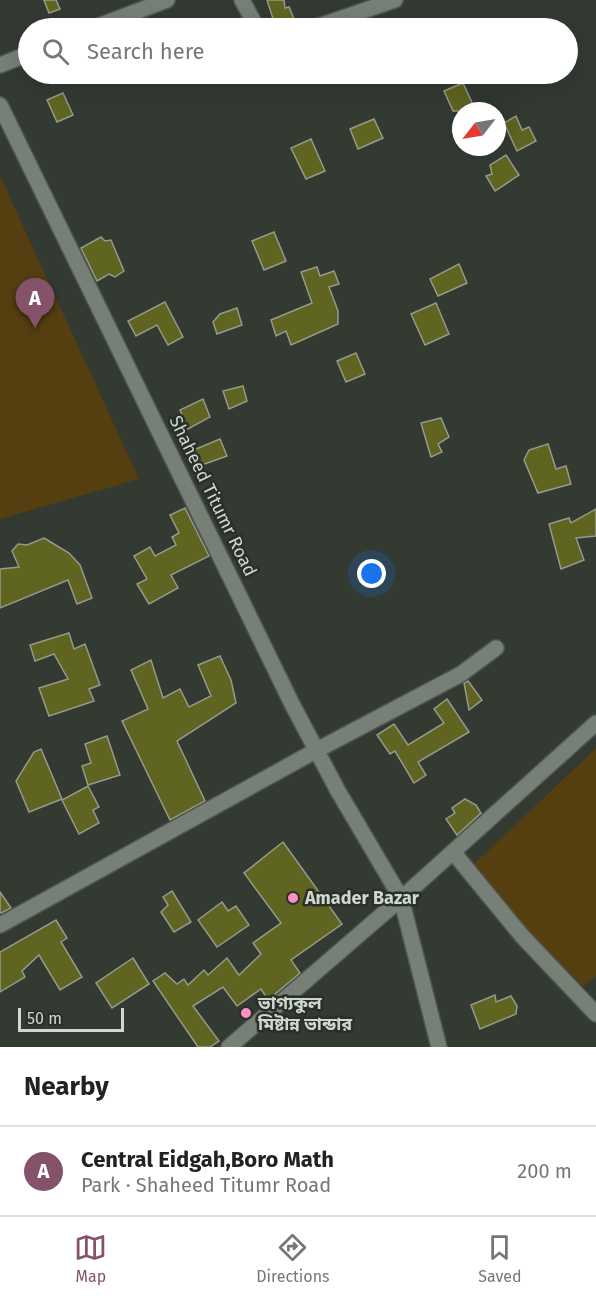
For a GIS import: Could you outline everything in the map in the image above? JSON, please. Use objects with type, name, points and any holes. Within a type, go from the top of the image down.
[{"type":"street","points":[[119,18],[167,0]]},
{"type":"street","points":[[242,0],[252,18]]},
{"type":"street","points":[[342,18],[395,0]]},
{"type":"street","points":[[0,65],[18,58]]},
{"type":"street","name":"Shaheed Titumr Road","points":[[0,105],[76,265],[317,750],[401,898],[439,1047]]},
{"type":"street","points":[[0,925],[317,750],[461,674],[496,648]]},
{"type":"street","points":[[229,1047],[401,898],[596,723]]},
{"type":"street","points":[[453,852],[522,936],[596,1014]]},
{"type":"shaded area","points":[[0,176],[139,479],[0,519]]},
{"type":"shaded area","points":[[596,748],[596,976],[578,990],[474,864]]},
{"type":"building","points":[[44,0],[56,0],[60,9],[49,13]]},
{"type":"building","points":[[267,0],[284,0],[285,8],[289,7],[294,18],[273,18]]},
{"type":"building","points":[[463,84],[472,102],[452,102],[452,109],[444,91]]},
{"type":"building","points":[[63,93],[73,115],[57,122],[47,100]]},
{"type":"building","points":[[516,116],[522,130],[529,127],[536,141],[517,151],[506,127],[506,122]]},
{"type":"building","points":[[374,119],[383,138],[358,149],[350,129]]},
{"type":"building","points":[[311,139],[325,171],[306,179],[291,148]]},
{"type":"building","points":[[506,155],[519,175],[495,191],[486,176],[492,174],[490,165]]},
{"type":"building","points":[[274,232],[286,261],[264,270],[252,241]]},
{"type":"building","points":[[101,237],[105,241],[111,240],[124,271],[115,277],[109,274],[97,281],[81,248]]},
{"type":"building","points":[[459,264],[467,283],[438,296],[430,279]]},
{"type":"building","points":[[317,267],[320,276],[334,271],[339,284],[329,287],[338,311],[338,324],[291,345],[286,331],[276,336],[271,320],[312,303],[301,272]]},
{"type":"building","points":[[165,302],[183,337],[168,345],[157,325],[136,336],[128,321]]},
{"type":"building","points":[[436,303],[449,334],[425,345],[411,314]]},
{"type":"building","points":[[237,308],[242,325],[217,334],[213,322],[220,314]]},
{"type":"building","points":[[356,353],[365,374],[346,382],[337,361]]},
{"type":"building","points":[[243,386],[247,401],[229,409],[223,391]]},
{"type":"building","points":[[203,399],[210,417],[188,429],[180,410]]},
{"type":"building","points":[[441,418],[449,437],[438,444],[442,452],[431,457],[421,423]]},
{"type":"building","points":[[220,439],[227,456],[196,467],[189,452]]},
{"type":"building","points":[[548,444],[556,469],[566,466],[571,484],[538,493],[524,460],[529,450]]},
{"type":"building","points":[[185,508],[209,556],[171,575],[178,588],[149,604],[137,584],[147,579],[134,556],[150,547],[155,556],[176,545],[172,537],[179,533],[170,515]]},
{"type":"building","points":[[596,509],[596,536],[576,538],[584,560],[561,569],[549,524],[569,518],[571,523]]},
{"type":"building","points":[[44,538],[69,553],[80,565],[92,598],[77,604],[68,580],[0,608],[0,569],[19,567],[12,551],[18,544],[27,545]]},
{"type":"building","points":[[69,633],[74,649],[85,644],[100,685],[89,689],[94,701],[49,716],[39,688],[68,679],[54,654],[35,661],[30,645]]},
{"type":"building","points":[[220,656],[231,680],[236,703],[177,741],[205,801],[170,820],[122,721],[148,709],[131,670],[151,660],[163,698],[180,689],[189,707],[211,696],[198,665]]},
{"type":"building","points":[[468,681],[482,700],[469,710],[464,683]]},
{"type":"building","points":[[447,699],[469,732],[418,762],[426,775],[414,783],[395,751],[390,754],[377,735],[394,724],[408,745],[444,723],[434,709]]},
{"type":"building","points":[[107,736],[120,775],[88,785],[82,766],[91,763],[85,744]]},
{"type":"building","points":[[41,749],[62,799],[29,812],[16,781],[34,752]]},
{"type":"building","points":[[88,786],[99,807],[93,810],[99,823],[79,834],[62,800]]},
{"type":"building","points":[[465,799],[476,805],[481,813],[457,835],[446,819],[455,813],[452,808]]},
{"type":"building","points":[[283,842],[342,924],[291,960],[300,973],[268,1000],[261,989],[237,1006],[223,987],[193,1006],[219,1041],[210,1047],[198,1047],[153,981],[165,973],[177,984],[184,979],[188,985],[204,970],[208,975],[227,958],[239,975],[261,954],[253,943],[281,923],[244,873]]},
{"type":"building","points":[[172,891],[191,922],[174,932],[161,912],[168,905],[163,897]]},
{"type":"building","points":[[0,892],[11,908],[1,913],[0,912]]},
{"type":"building","points":[[222,902],[228,911],[236,906],[249,925],[217,947],[198,920]]},
{"type":"building","points":[[56,920],[67,938],[61,942],[82,977],[60,990],[39,955],[22,971],[25,977],[0,992],[0,952]]},
{"type":"building","points":[[133,958],[149,984],[112,1008],[96,983]]},
{"type":"building","points":[[495,995],[496,1002],[511,996],[517,1006],[516,1014],[480,1029],[471,1005]]},
{"type":"place","name":"Central Eidgah,Boro Math","points":[[35,328]]},
{"type":"place","name":"Amader Bazar","points":[[293,898]]},
{"type":"place","name":"ভাগ্যকুল মিষ্টান্ন ভান্ডার","points":[[246,1013]]}]
